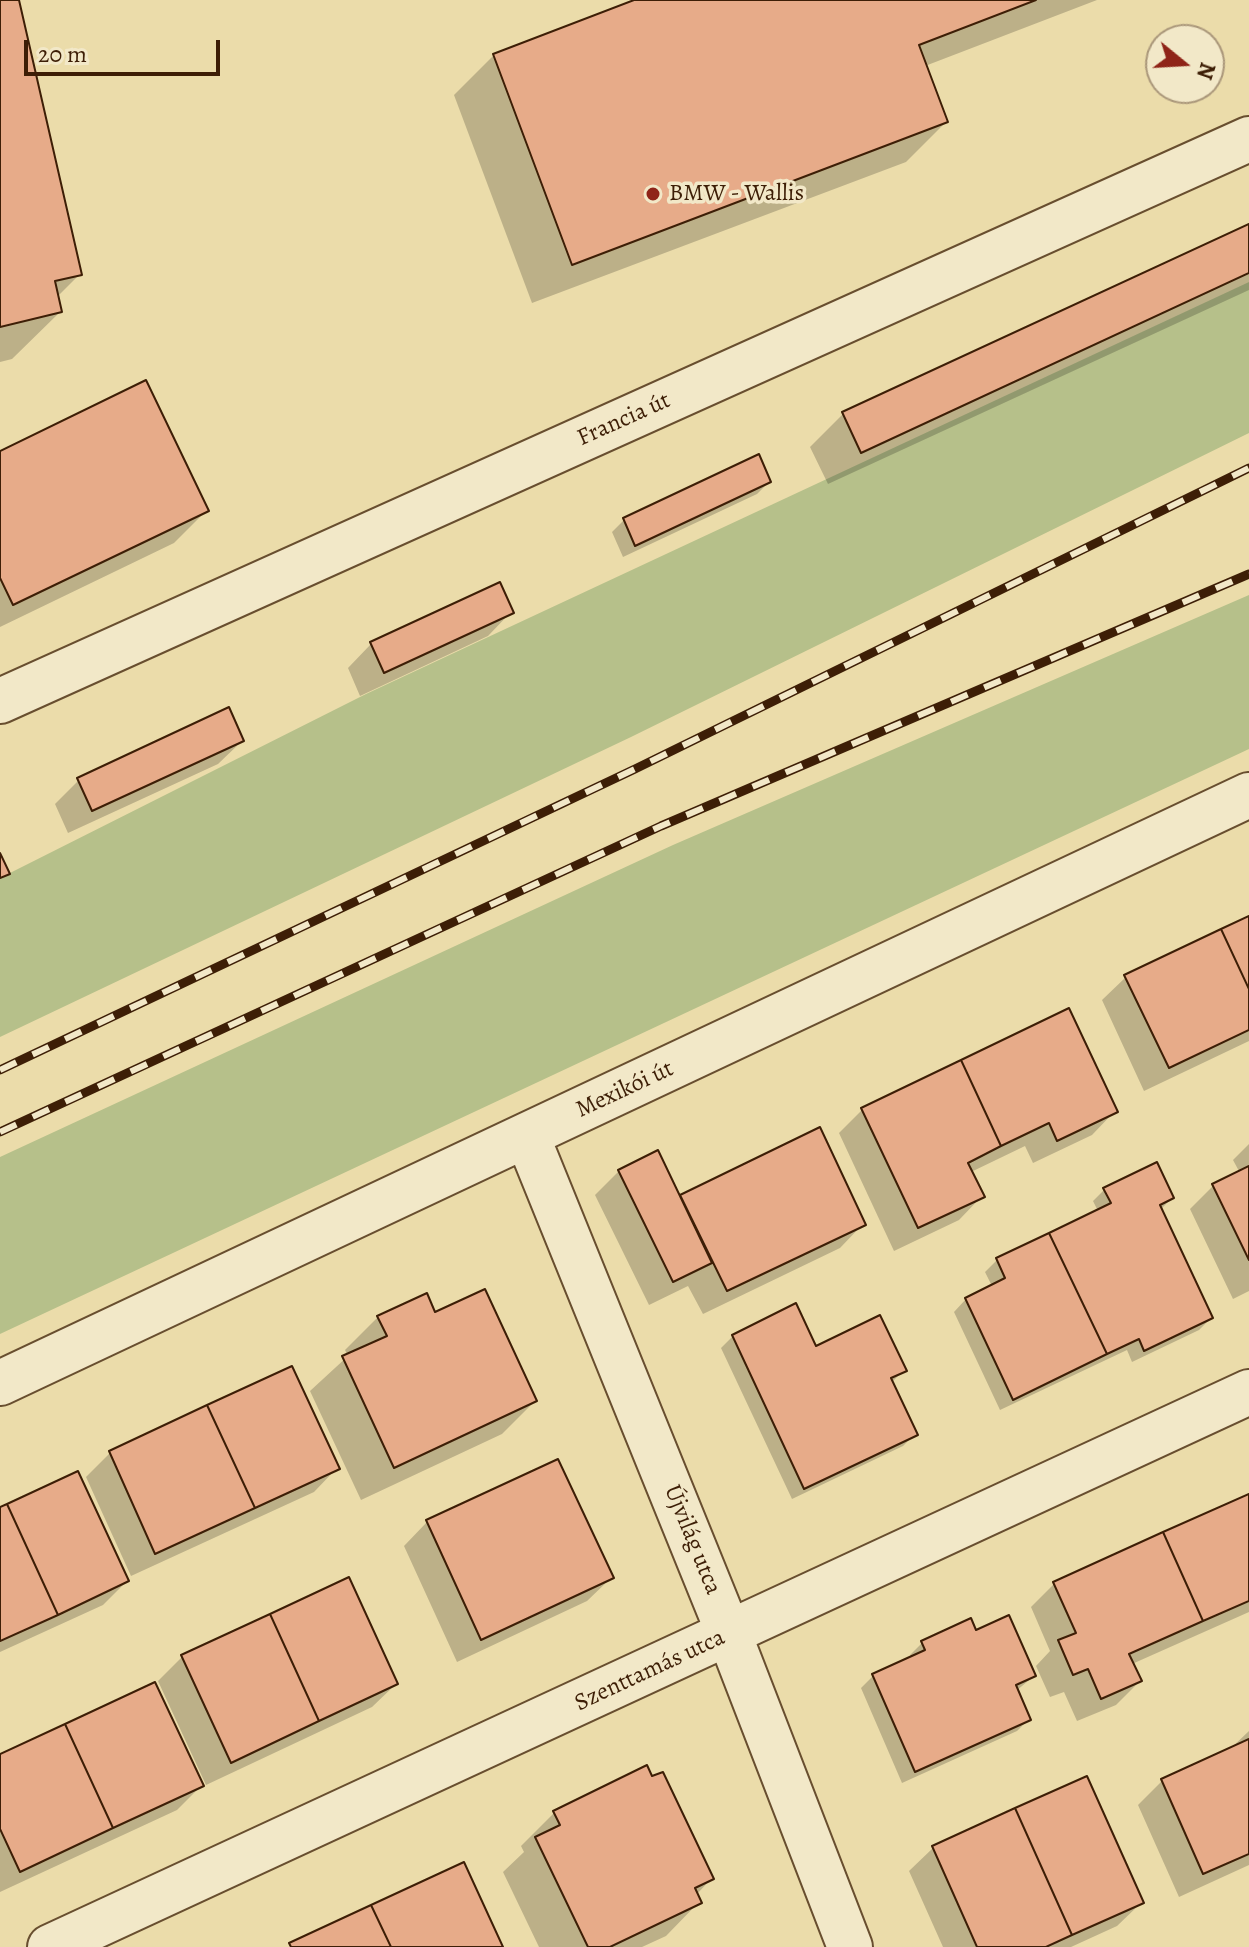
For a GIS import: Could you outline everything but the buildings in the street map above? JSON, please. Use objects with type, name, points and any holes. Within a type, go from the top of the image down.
[{"type":"street","name":"Francia út","points":[[3,697],[1249,139]]},
{"type":"street","name":"Mexikói út","points":[[0,1383],[1249,795]]},
{"type":"street","name":"Újvilág utca","points":[[527,1136],[729,1634],[850,1947]]},
{"type":"street","name":"Szenttamás utca","points":[[50,1947],[1249,1392]]},
{"type":"green space","points":[[1249,282],[1249,433],[631,737],[0,1037],[0,878],[366,694]]},
{"type":"green space","points":[[1249,595],[1249,749],[0,1334],[0,1157],[673,845]]},
{"type":"railway","points":[[0,1070],[635,769],[1249,468]]},
{"type":"railway","points":[[0,1132],[661,826],[1249,574]]},
{"type":"place","name":"BMW - Wallis","points":[[653,194]]}]
